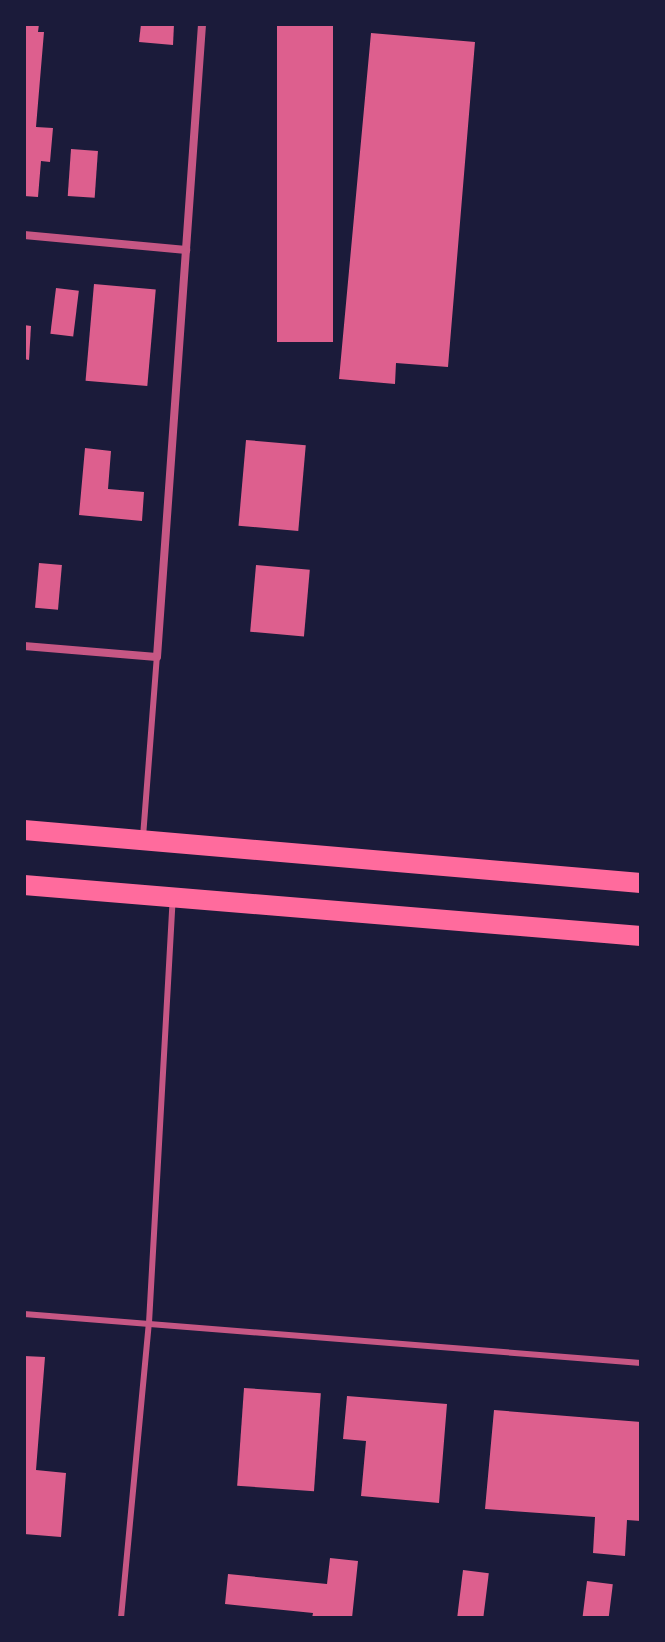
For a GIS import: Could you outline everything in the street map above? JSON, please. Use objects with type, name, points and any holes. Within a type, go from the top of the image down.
[{"type":"main road","points":[[24,830],[641,883]]},
{"type":"main road","points":[[24,885],[641,936]]},
{"type":"street","points":[[24,646],[157,657],[202,24]]},
{"type":"street","points":[[24,235],[186,250]]},
{"type":"lane","points":[[143,841],[157,657]]},
{"type":"lane","points":[[121,1618],[149,1323],[173,898]]},
{"type":"lane","points":[[24,1314],[641,1363]]},
{"type":"building","points":[[24,24],[39,24],[38,32],[44,32],[36,127],[53,128],[50,162],[41,161],[38,197],[24,196]]},
{"type":"building","points":[[141,24],[174,24],[173,45],[139,42]]},
{"type":"building","points":[[277,24],[333,24],[333,342],[277,342]]},
{"type":"building","points":[[371,33],[475,42],[448,367],[396,363],[395,384],[339,379]]},
{"type":"building","points":[[71,149],[98,151],[95,198],[68,196]]},
{"type":"building","points":[[94,284],[156,289],[147,386],[86,381]]},
{"type":"building","points":[[56,288],[79,291],[73,336],[50,334]]},
{"type":"building","points":[[24,325],[31,326],[29,360],[24,359]]},
{"type":"building","points":[[246,440],[306,445],[298,531],[239,526]]},
{"type":"building","points":[[85,448],[111,451],[108,489],[144,492],[142,521],[79,515]]},
{"type":"building","points":[[39,563],[62,565],[58,610],[35,608]]},
{"type":"building","points":[[256,565],[310,570],[304,636],[250,632]]},
{"type":"building","points":[[24,1356],[45,1357],[36,1470],[66,1473],[61,1537],[24,1534]]},
{"type":"building","points":[[244,1388],[321,1393],[314,1491],[237,1486]]},
{"type":"building","points":[[347,1396],[447,1404],[439,1503],[361,1496],[366,1441],[343,1439]]},
{"type":"building","points":[[494,1410],[641,1422],[641,1521],[627,1520],[625,1556],[593,1553],[595,1517],[485,1509]]},
{"type":"building","points":[[330,1558],[358,1561],[352,1618],[312,1618],[313,1613],[225,1604],[228,1574],[327,1584]]},
{"type":"building","points":[[463,1570],[489,1573],[483,1618],[457,1618]]},
{"type":"building","points":[[587,1581],[613,1584],[609,1618],[582,1618]]}]
